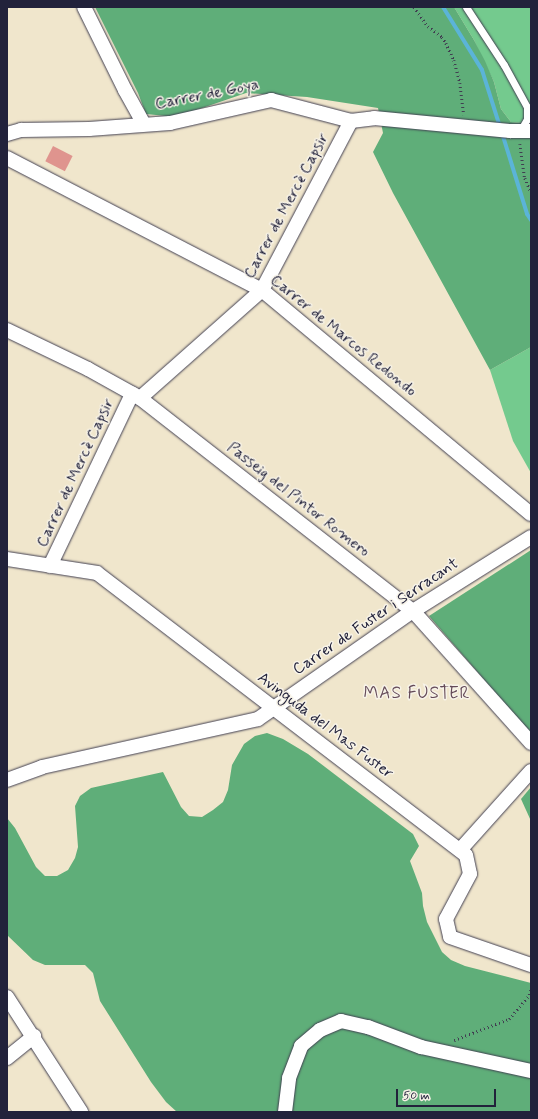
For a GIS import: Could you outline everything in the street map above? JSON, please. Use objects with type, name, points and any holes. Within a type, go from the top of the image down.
[{"type":"street","points":[[84,7],[124,90],[144,124]]},
{"type":"street","name":"Carrer de Goya","points":[[7,134],[21,130],[89,129],[170,123],[271,100],[351,121],[374,118],[520,131]]},
{"type":"street","name":"Carrer de Mercè Capsir","points":[[50,566],[136,396],[262,290],[351,121]]},
{"type":"street","name":"Carrer de Marcos Redondo","points":[[7,158],[262,290],[531,514]]},
{"type":"street","name":"Passeig del Pintor Romero","points":[[7,330],[88,369],[136,396],[413,611],[531,743]]},
{"type":"street","name":"Carrer de Fuster i Serracant","points":[[7,780],[42,767],[258,719],[272,707],[413,611],[531,537]]},
{"type":"street","name":"Avinguda del Mas Fuster","points":[[7,559],[97,574],[460,850],[466,855],[470,874],[446,919],[450,937],[531,965]]},
{"type":"street","points":[[460,850],[531,771]]},
{"type":"street","points":[[7,996],[34,1036],[81,1112]]},
{"type":"street","points":[[285,1112],[289,1078],[301,1046],[320,1030],[342,1020],[368,1027],[421,1047],[531,1071]]},
{"type":"street","points":[[7,1058],[34,1036]]},
{"type":"lane","points":[[466,7],[504,65],[527,107],[527,119],[520,131]]},
{"type":"path","points":[[414,7],[428,26],[442,36],[454,60],[460,83],[466,127]]},
{"type":"path","points":[[520,131],[522,164],[531,192]]},
{"type":"path","points":[[449,1041],[462,1038],[509,1018],[529,995],[531,988]]},
{"type":"green space","points":[[95,7],[454,7],[485,61],[494,82],[501,109],[511,122],[531,124],[531,347],[490,370],[393,193],[373,152],[383,133],[378,108],[307,97],[246,93],[176,117],[146,114],[138,93]]},
{"type":"green space","points":[[454,7],[531,7],[531,124],[511,122],[501,109],[494,82],[474,40]]},
{"type":"green space","points":[[531,347],[531,473],[513,441],[490,370]]},
{"type":"green space","points":[[531,550],[531,734],[429,616]]},
{"type":"green space","points":[[267,733],[283,739],[308,754],[413,834],[419,846],[410,861],[422,893],[423,906],[427,922],[442,952],[451,960],[465,966],[531,983],[531,1112],[177,1112],[166,1102],[151,1082],[100,1001],[93,973],[85,965],[45,965],[33,960],[7,935],[7,818],[15,828],[36,867],[45,876],[57,876],[68,870],[75,858],[78,847],[75,806],[80,796],[91,788],[163,772],[181,807],[189,816],[202,817],[223,802],[228,790],[232,765],[244,744],[255,736]]},
{"type":"green space","points":[[531,787],[531,821],[521,799]]},
{"type":"building","points":[[53,146],[73,156],[65,171],[45,161]]},
{"type":"waterway","points":[[443,7],[482,70],[500,127]]},
{"type":"waterway","points":[[502,133],[527,214],[531,220]]},
{"type":"district","name":"MAS FUSTER","points":[[417,694]]}]
